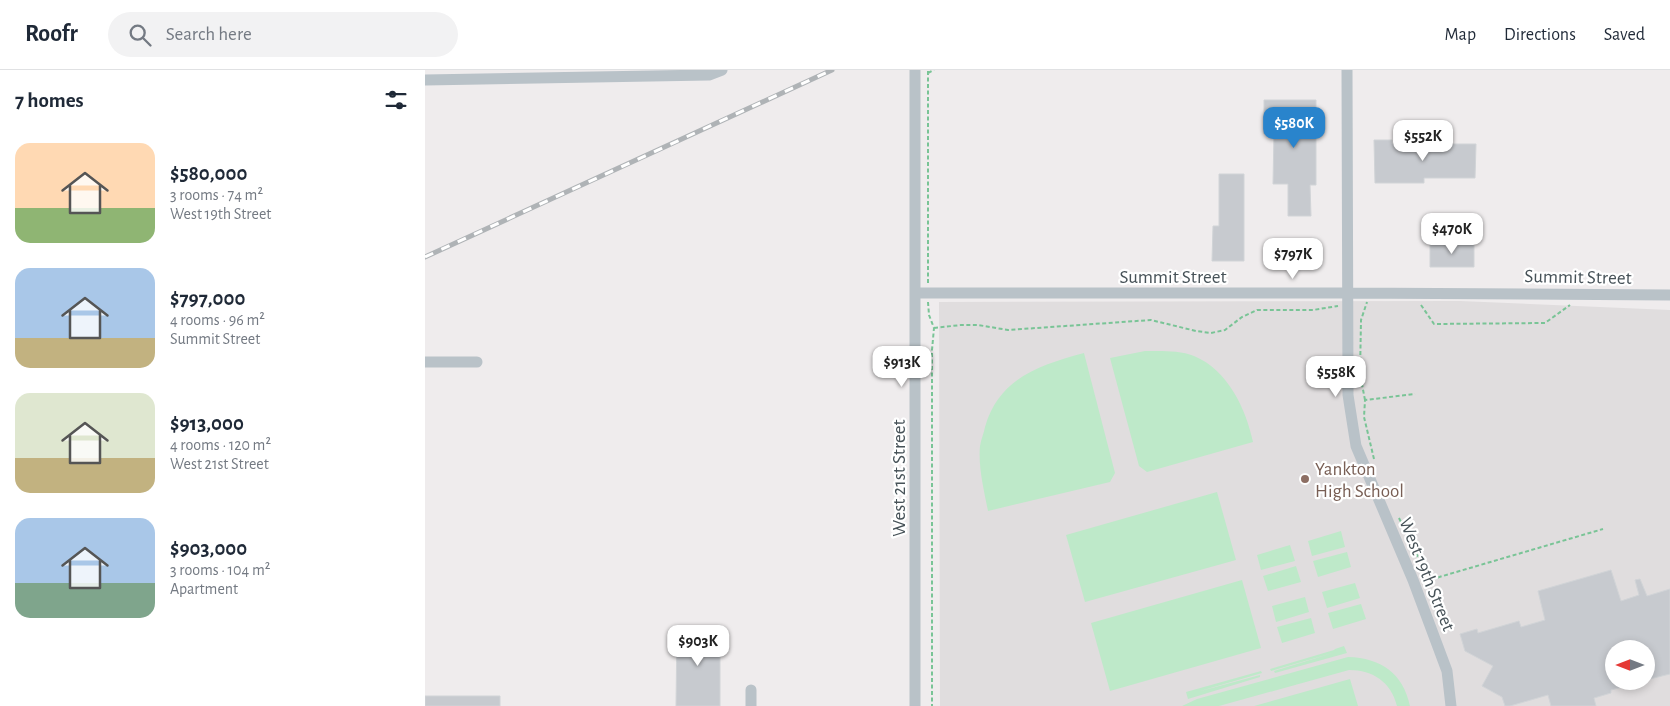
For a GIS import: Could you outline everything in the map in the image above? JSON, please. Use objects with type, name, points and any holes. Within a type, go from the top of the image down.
[{"type":"street","points":[[425,80],[709,76],[721,70]]},
{"type":"street","name":"West 21st Street","points":[[915,70],[915,706]]},
{"type":"street","name":"West 19th Street","points":[[1347,70],[1348,394],[1356,446],[1413,580],[1447,671],[1451,706]]},
{"type":"street","name":"Summit Street","points":[[915,293],[1347,298],[1670,295]]},
{"type":"street","points":[[425,362],[477,362]]},
{"type":"street","points":[[751,690],[751,706]]},
{"type":"path","points":[[932,706],[932,359],[934,328],[929,315],[928,294],[928,71],[934,70]]},
{"type":"path","points":[[934,328],[978,325],[1008,330],[1151,320],[1211,333],[1225,330],[1242,317],[1257,310],[1313,310],[1347,298],[1367,302],[1361,320],[1360,374],[1365,400],[1364,417],[1375,463]]},
{"type":"path","points":[[1415,302],[1420,303],[1434,324],[1545,323],[1572,304]]},
{"type":"path","points":[[1365,400],[1415,394]]},
{"type":"path","points":[[1395,511],[1429,580],[1603,529]]},
{"type":"shaded area","name":"Yankton High School","points":[[1460,301],[1670,310],[1670,706],[940,706],[939,302]]},
{"type":"green space","points":[[1145,351],[1170,351],[1188,354],[1206,362],[1217,371],[1234,392],[1246,417],[1253,442],[1147,472],[1139,466],[1110,358]]},
{"type":"green space","points":[[1084,353],[1115,473],[1110,482],[988,511],[980,462],[980,446],[991,410],[1000,396],[1023,376],[1052,363]]},
{"type":"green space","points":[[1217,492],[1236,560],[1085,602],[1066,535]]},
{"type":"green space","points":[[1341,531],[1345,547],[1312,556],[1308,541]]},
{"type":"green space","points":[[1290,545],[1295,561],[1261,570],[1257,555]]},
{"type":"green space","points":[[1347,552],[1351,567],[1318,577],[1313,561]]},
{"type":"green space","points":[[1296,566],[1301,582],[1268,591],[1263,576]]},
{"type":"green space","points":[[1242,580],[1261,648],[1110,691],[1091,623]]},
{"type":"green space","points":[[1355,583],[1360,598],[1327,608],[1322,592]]},
{"type":"green space","points":[[1305,597],[1309,612],[1276,622],[1272,606]]},
{"type":"green space","points":[[1361,604],[1366,619],[1333,629],[1328,613]]},
{"type":"green space","points":[[1311,618],[1315,633],[1282,643],[1277,627]]},
{"type":"green space","points":[[1344,646],[1347,653],[1275,673],[1274,671],[1336,652],[1271,671],[1270,669],[1334,650]]},
{"type":"green space","points":[[1348,657],[1371,660],[1389,670],[1402,685],[1410,706],[1397,706],[1390,690],[1380,679],[1366,672],[1349,670],[1219,706],[1182,706],[1197,699]]},
{"type":"green space","points":[[1261,671],[1262,673],[1197,692],[1260,675],[1260,677],[1188,699],[1186,692]]},
{"type":"green space","points":[[1350,679],[1358,706],[1254,706]]},
{"type":"building","points":[[1264,100],[1316,100],[1316,185],[1310,185],[1311,216],[1288,216],[1288,184],[1273,184],[1274,134],[1264,134]]},
{"type":"building","points":[[1374,140],[1392,140],[1392,144],[1476,144],[1475,178],[1424,178],[1424,183],[1375,183]]},
{"type":"building","points":[[1219,174],[1244,174],[1244,261],[1212,261],[1213,226],[1219,226]]},
{"type":"building","points":[[1430,243],[1474,244],[1474,267],[1430,267]]},
{"type":"building","points":[[1611,570],[1621,601],[1639,595],[1635,580],[1640,579],[1647,596],[1670,589],[1670,674],[1655,678],[1655,640],[1605,640],[1605,690],[1611,690],[1611,693],[1594,698],[1596,706],[1551,706],[1548,695],[1505,706],[1502,697],[1482,686],[1493,666],[1465,651],[1460,634],[1477,629],[1478,633],[1519,621],[1521,627],[1545,620],[1538,591]]},
{"type":"building","points":[[677,627],[720,627],[720,706],[676,706]]},
{"type":"building","points":[[425,696],[500,696],[500,706],[425,706]]},
{"type":"railway","points":[[425,257],[832,70]]},
{"type":"place","name":"Yankton High School","points":[[1305,479]]}]
